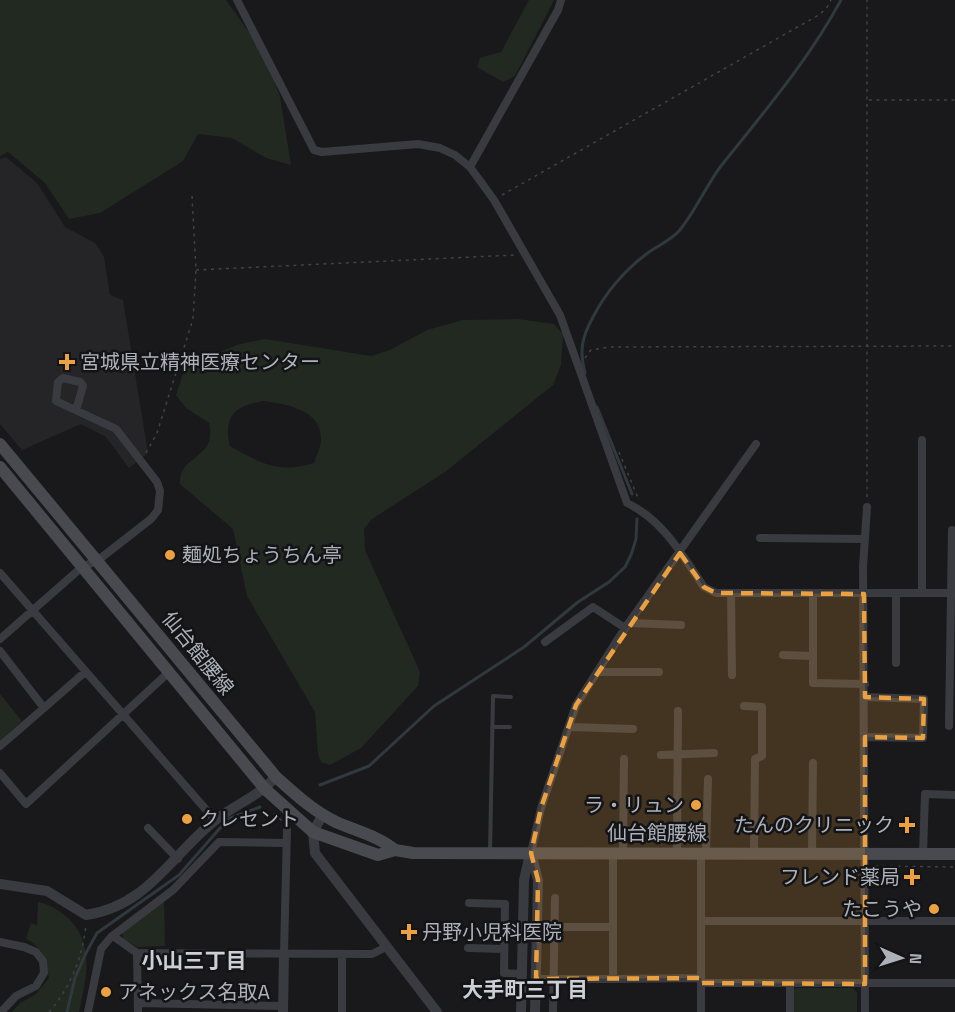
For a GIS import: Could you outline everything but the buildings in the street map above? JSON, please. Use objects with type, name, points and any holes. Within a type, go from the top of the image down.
[{"type":"main road","name":"仙台館腰線","points":[[0,444],[276,777],[302,800],[323,814],[384,841],[395,850]]},
{"type":"main road","name":"仙台館腰線","points":[[0,467],[265,789],[314,832],[378,855],[395,850],[412,853],[955,854]]},
{"type":"street","points":[[237,0],[314,150],[322,152],[418,144],[447,152],[470,168],[494,200],[560,315],[627,503],[644,511],[655,520],[704,587],[716,593],[953,593]]},
{"type":"street","points":[[470,168],[558,10],[561,0]]},
{"type":"street","points":[[0,639],[82,567],[97,561],[132,535],[158,510],[160,491],[116,429],[76,410]]},
{"type":"street","points":[[922,440],[922,593]]},
{"type":"street","points":[[521,1012],[524,880],[541,808],[576,705],[627,626],[756,444]]},
{"type":"street","points":[[865,1012],[864,539],[867,507]]},
{"type":"street","points":[[950,726],[952,530]]},
{"type":"street","points":[[760,538],[864,539]]},
{"type":"street","points":[[0,573],[215,820]]},
{"type":"street","points":[[731,593],[732,675]]},
{"type":"street","points":[[813,593],[813,683],[865,684]]},
{"type":"street","points":[[896,593],[896,663]]},
{"type":"street","points":[[545,642],[593,607],[627,626],[681,625]]},
{"type":"street","points":[[0,651],[44,708]]},
{"type":"street","points":[[783,655],[813,656]]},
{"type":"street","points":[[0,746],[85,672]]},
{"type":"street","points":[[0,773],[26,804],[169,672]]},
{"type":"street","points":[[598,672],[659,672]]},
{"type":"street","points":[[865,697],[924,699],[923,738],[865,737]]},
{"type":"street","points":[[744,706],[762,706],[762,756],[755,759],[754,853]]},
{"type":"street","points":[[677,852],[678,711]]},
{"type":"street","points":[[569,727],[633,729]]},
{"type":"street","points":[[661,754],[714,753]]},
{"type":"street","points":[[613,979],[613,927],[624,759]]},
{"type":"street","points":[[812,853],[813,763]]},
{"type":"street","points":[[0,884],[47,891],[86,915],[116,909],[159,878],[215,820],[265,789],[276,777]]},
{"type":"street","points":[[701,1012],[701,921],[708,779]]},
{"type":"street","points":[[923,853],[926,794],[955,795]]},
{"type":"street","points":[[323,814],[314,832],[315,853],[437,1012]]},
{"type":"street","points":[[137,953],[138,1008],[283,1009],[287,827]]},
{"type":"street","points":[[148,828],[178,859]]},
{"type":"street","points":[[88,1012],[101,949],[113,936],[173,890],[219,842],[286,843]]},
{"type":"street","points":[[531,853],[538,880],[536,1012]]},
{"type":"street","points":[[553,1012],[555,898]]},
{"type":"street","points":[[469,903],[505,904],[504,973],[522,974]]},
{"type":"street","points":[[701,921],[955,921]]},
{"type":"street","points":[[560,927],[613,927]]},
{"type":"street","points":[[113,936],[137,953],[372,954],[386,947]]},
{"type":"street","points":[[0,942],[24,946],[36,952],[43,961],[44,973],[36,986],[16,996],[1,1012]]},
{"type":"street","points":[[468,948],[504,949]]},
{"type":"street","points":[[342,954],[342,1012]]},
{"type":"street","points":[[536,979],[790,984],[955,983]]},
{"type":"street","points":[[790,984],[790,1012]]},
{"type":"lane","points":[[490,852],[493,696],[511,697]]},
{"type":"lane","points":[[492,727],[510,727]]},
{"type":"path","points":[[494,200],[817,16],[826,9],[831,0]]},
{"type":"path","points":[[867,0],[867,507]]},
{"type":"path","points":[[867,100],[955,100]]},
{"type":"path","points":[[140,461],[157,433],[189,332],[194,308],[196,270],[192,195]]},
{"type":"path","points":[[196,270],[525,255]]},
{"type":"path","points":[[585,362],[591,350],[610,347],[955,346]]},
{"type":"path","points":[[617,446],[644,511]]},
{"type":"path","points":[[271,810],[287,827]]},
{"type":"path","points":[[868,866],[955,867]]},
{"type":"path","points":[[49,1012],[63,996],[73,975],[82,947],[86,915]]},
{"type":"highlighted area","points":[[680,553],[704,587],[716,593],[864,594],[865,697],[924,699],[923,738],[865,737],[865,984],[701,983],[701,978],[536,979],[538,880],[531,853],[541,808],[576,705]]},
{"type":"shaded area","points":[[0,0],[226,0],[265,55],[280,97],[291,165],[266,158],[232,138],[198,134],[183,161],[100,213],[69,219],[45,183],[8,152],[0,156]]},
{"type":"shaded area","points":[[529,0],[554,0],[515,76],[503,82],[477,67],[480,58],[501,52]]},
{"type":"shaded area","name":"宮城県立精神医療センター","points":[[6,157],[37,183],[65,227],[95,243],[104,257],[110,295],[123,300],[148,453],[129,468],[106,437],[81,424],[22,450],[0,424],[0,159]]},
{"type":"shaded area","points":[[518,319],[554,324],[563,334],[561,365],[553,385],[445,472],[372,519],[364,529],[365,550],[420,672],[418,686],[361,748],[330,765],[321,762],[318,754],[315,712],[247,596],[233,529],[180,484],[181,474],[185,467],[203,451],[210,435],[209,423],[186,408],[176,395],[186,365],[240,344],[265,339],[371,356],[390,350],[427,330],[463,320]],"holes":[[[263,401],[291,406],[301,410],[315,421],[320,430],[321,440],[314,463],[290,467],[270,465],[230,446],[228,427],[233,414],[245,406]]]},
{"type":"shaded area","points":[[0,694],[22,721],[0,741]]},
{"type":"shaded area","points":[[164,900],[165,946],[138,947],[123,939],[122,932]]},
{"type":"shaded area","points":[[38,902],[51,906],[67,917],[78,930],[83,941],[86,952],[86,976],[79,1012],[12,1012],[20,1003],[36,994],[49,978],[43,955],[32,942],[26,939],[31,923],[37,925]]},
{"type":"shaded area","points":[[796,988],[853,988],[857,993],[857,1012],[792,1012],[793,991]]},
{"type":"waterway","points":[[585,373],[582,358],[584,338],[589,324],[604,299],[632,266],[679,231],[721,166],[800,65],[841,0]]},
{"type":"waterway","points":[[597,407],[632,494]]},
{"type":"waterway","points":[[320,785],[369,766],[434,706],[524,647],[578,602],[609,582],[625,567],[631,555],[636,539],[637,519]]},
{"type":"waterway","points":[[67,1012],[75,978],[97,933],[179,875],[228,819],[260,807]]},
{"type":"place","name":"宮城県立精神医療センター","points":[[67,362]]},
{"type":"place","name":"麺処ちょうちん亭","points":[[170,555]]},
{"type":"place","name":"ラ・リュン","points":[[696,805]]},
{"type":"place","name":"クレセント","points":[[187,819]]},
{"type":"place","name":"たんのクリニック","points":[[907,825]]},
{"type":"place","name":"フレンド薬局","points":[[912,877]]},
{"type":"place","name":"たこうや","points":[[934,909]]},
{"type":"place","name":"丹野小児科医院","points":[[409,932]]},
{"type":"place","name":"アネックス名取A","points":[[106,992]]},
{"type":"district","name":"小山三丁目","points":[[194,961]]},
{"type":"district","name":"大手町三丁目","points":[[525,990]]}]
